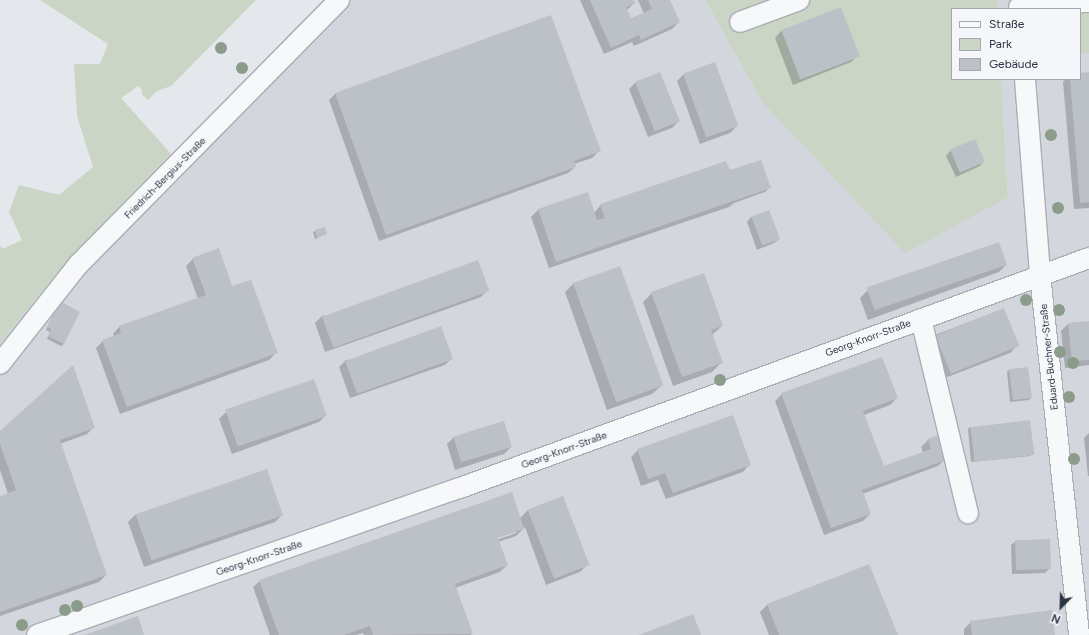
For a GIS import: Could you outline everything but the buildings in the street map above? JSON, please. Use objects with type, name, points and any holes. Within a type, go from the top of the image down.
[{"type":"street","name":"Friedrich-Bergius-Straße","points":[[0,364],[78,265],[339,0]]},
{"type":"street","points":[[740,22],[800,0]]},
{"type":"street","points":[[1019,5],[1089,2]]},
{"type":"street","name":"Eduard-Buchner-Straße","points":[[1025,80],[1040,276],[1079,635]]},
{"type":"street","name":"Georg-Knorr-Straße","points":[[37,635],[460,488],[1089,258]]},
{"type":"street","points":[[921,319],[968,513]]},
{"type":"shaded area","points":[[323,0],[705,0],[762,102],[1008,197],[1001,80],[1081,80],[1081,53],[1089,53],[1089,635],[0,635],[0,343],[69,258]]},
{"type":"shaded area","points":[[997,0],[1029,0],[1029,8],[997,8]]},
{"type":"green space","points":[[40,0],[256,0],[171,86],[157,91],[148,100],[142,95],[142,90],[138,86],[121,98],[171,154],[69,258],[0,343],[0,245],[2,249],[22,240],[9,212],[19,185],[59,195],[93,167],[77,116],[74,64],[100,64],[108,44]]},
{"type":"green space","points":[[705,0],[997,0],[997,8],[951,8],[951,80],[1001,80],[1008,197],[905,253],[762,102]]},
{"type":"green space","points":[[1089,0],[1089,53],[1081,53],[1081,8]]}]
